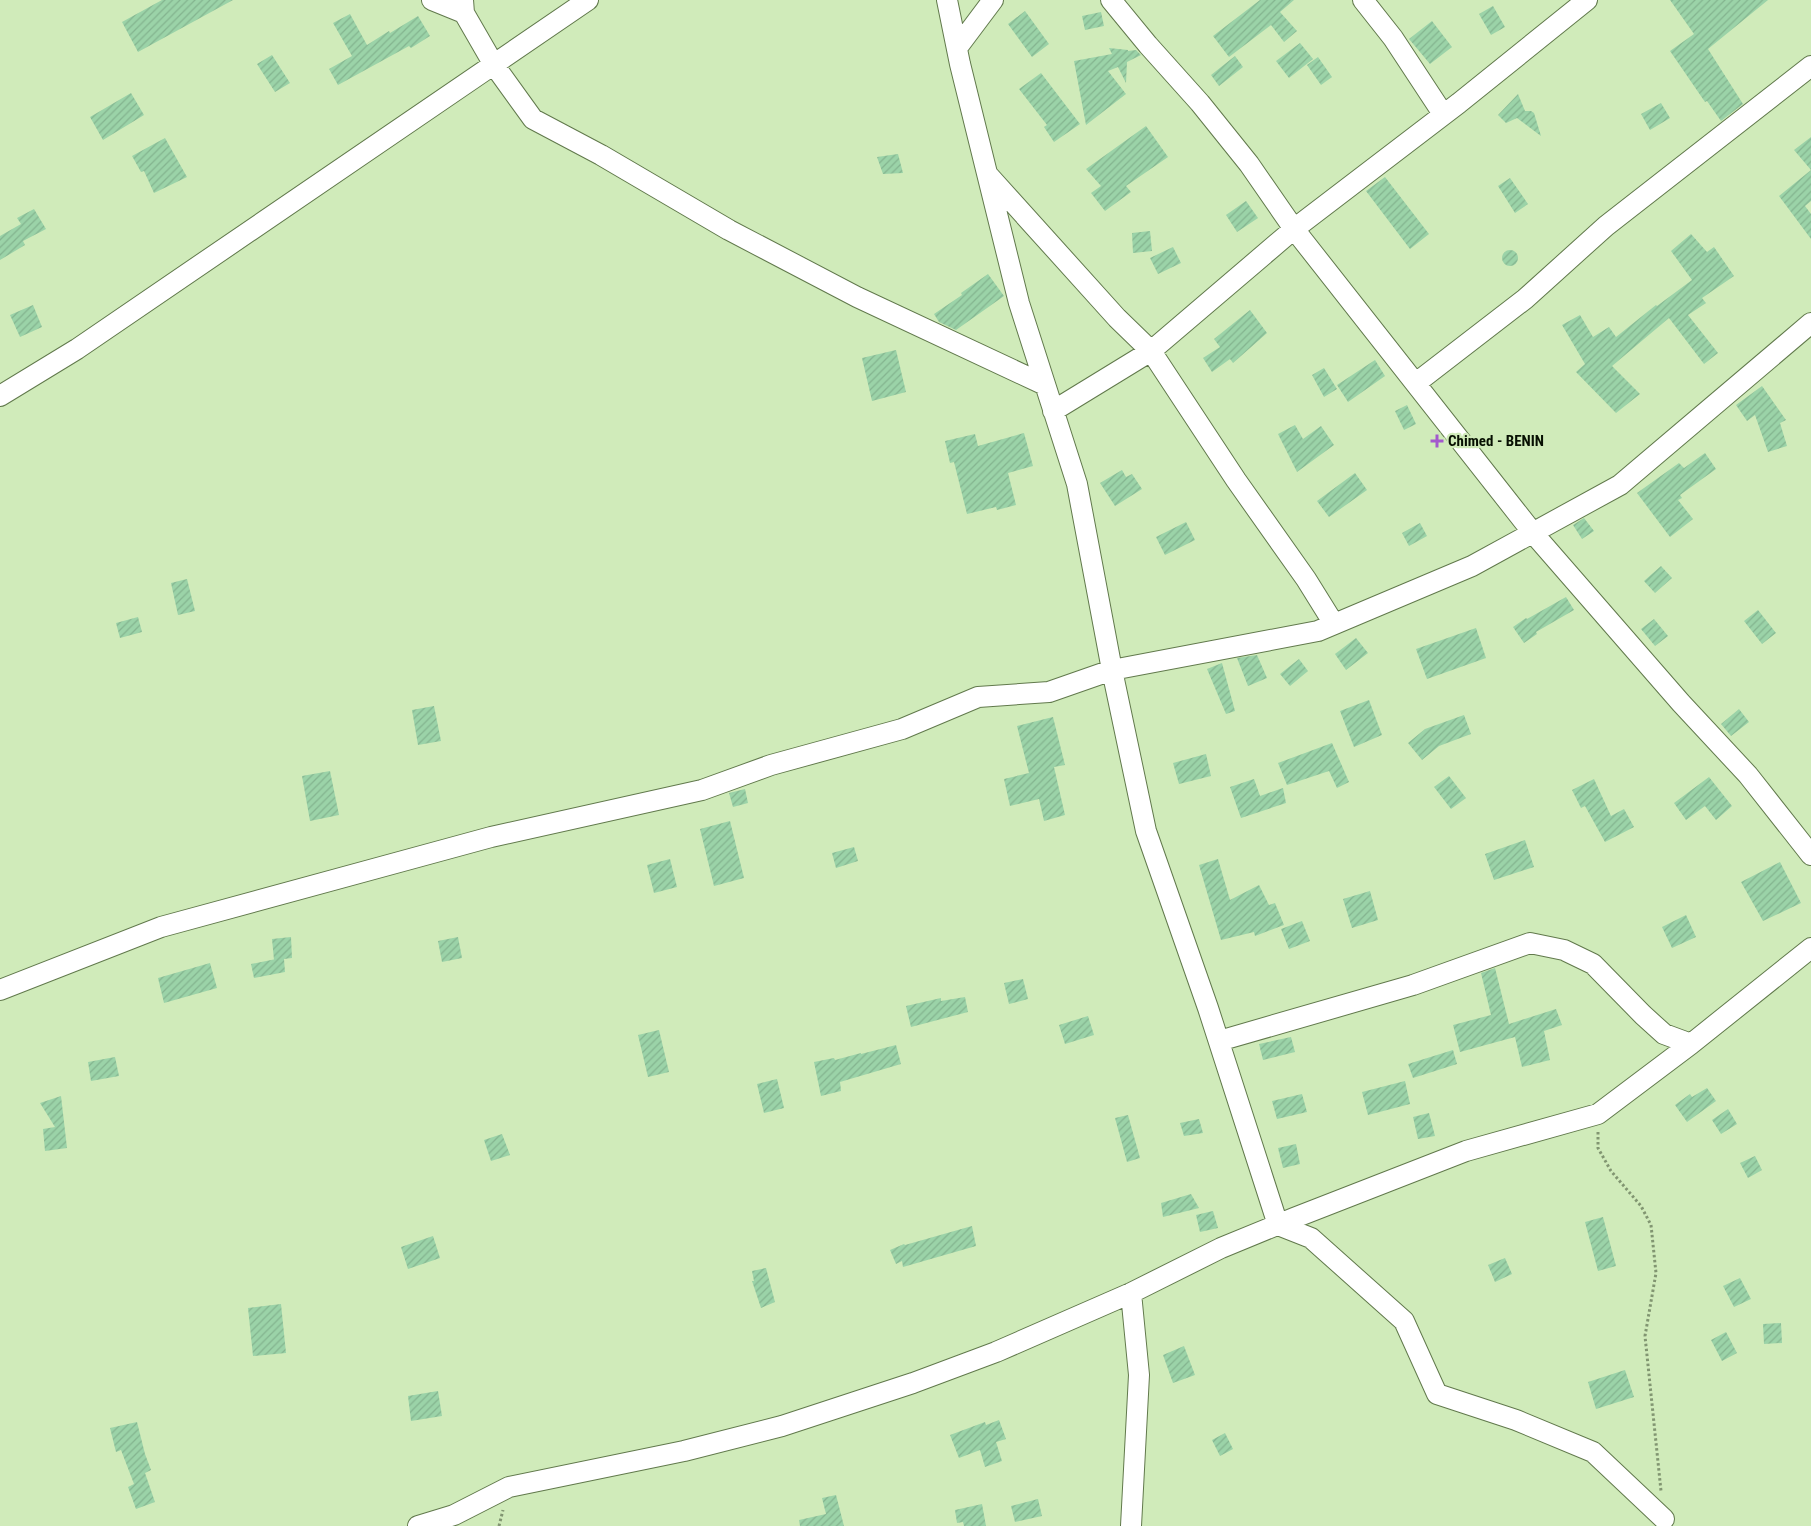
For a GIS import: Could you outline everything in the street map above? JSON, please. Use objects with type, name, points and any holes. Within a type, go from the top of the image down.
[{"type":"street","points":[[432,0],[464,6],[494,65],[534,119],[601,155],[728,230],[857,297],[1045,385]]},
{"type":"street","points":[[0,396],[78,348],[588,0]]},
{"type":"street","points":[[947,0],[986,173],[1019,303],[1077,484],[1112,670],[1146,831],[1219,1042],[1278,1224],[1311,1238],[1404,1321],[1437,1394],[1516,1420],[1593,1452],[1664,1519]]},
{"type":"street","points":[[957,48],[993,0]]},
{"type":"street","points":[[1111,0],[1200,102],[1237,149],[1294,230],[1533,533],[1681,702],[1748,775],[1811,854]]},
{"type":"street","points":[[1363,0],[1393,38],[1443,114]]},
{"type":"street","points":[[1054,411],[1151,351],[1294,230],[1587,0]]},
{"type":"street","points":[[1416,383],[1525,299],[1606,226],[1811,66]]},
{"type":"street","points":[[986,173],[1117,318],[1151,351],[1236,480],[1306,579],[1334,624]]},
{"type":"street","points":[[0,990],[161,927],[490,837],[702,790],[771,765],[902,729],[978,697],[1049,692],[1112,670],[1318,631],[1472,566],[1620,485],[1811,323]]},
{"type":"street","points":[[1219,1042],[1413,985],[1530,943],[1564,950],[1593,964],[1664,1034],[1691,1044]]},
{"type":"street","points":[[418,1526],[454,1515],[509,1487],[684,1451],[782,1426],[894,1389],[996,1352],[1131,1293],[1221,1248],[1278,1224],[1466,1151],[1598,1114],[1691,1044],[1811,948]]},
{"type":"street","points":[[1131,1293],[1139,1374],[1131,1526]]},
{"type":"path","points":[[1598,1114],[1598,1148],[1611,1171],[1641,1206],[1651,1225],[1656,1272],[1645,1336],[1664,1519]]},
{"type":"building","points":[[162,0],[233,0],[138,52],[122,22]]},
{"type":"building","points":[[1260,0],[1294,0],[1280,12],[1297,31],[1284,42],[1271,25],[1229,57],[1213,36]]},
{"type":"building","points":[[1670,0],[1768,0],[1708,49],[1743,104],[1721,121],[1707,101],[1705,102],[1670,51],[1694,34]]},
{"type":"building","points":[[1493,6],[1505,27],[1491,35],[1479,14]]},
{"type":"building","points":[[1025,11],[1049,44],[1032,57],[1008,24]]},
{"type":"building","points":[[1101,12],[1104,26],[1085,30],[1082,16]]},
{"type":"building","points":[[350,14],[367,45],[418,16],[430,36],[411,48],[409,46],[338,85],[329,69],[352,56],[333,23]]},
{"type":"building","points":[[1432,21],[1452,47],[1430,64],[1409,39]]},
{"type":"building","points":[[1300,43],[1313,59],[1289,78],[1276,61]]},
{"type":"building","points":[[1109,48],[1128,51],[1136,50],[1141,55],[1127,62],[1126,83],[1118,67],[1108,71],[1126,94],[1086,125],[1074,61],[1112,54]]},
{"type":"building","points":[[272,55],[290,83],[275,92],[257,64]]},
{"type":"building","points":[[1235,56],[1243,67],[1219,86],[1211,75]]},
{"type":"building","points":[[1318,57],[1332,77],[1321,85],[1307,65]]},
{"type":"building","points":[[1041,73],[1080,124],[1054,142],[1044,127],[1047,125],[1019,89]]},
{"type":"building","points":[[131,93],[144,115],[103,140],[90,117]]},
{"type":"building","points":[[1518,94],[1525,111],[1534,113],[1541,136],[1517,118],[1506,123],[1498,115]]},
{"type":"building","points":[[1661,103],[1670,118],[1650,130],[1641,114]]},
{"type":"building","points":[[1146,126],[1168,157],[1126,186],[1131,192],[1105,211],[1091,193],[1101,186],[1086,169]]},
{"type":"building","points":[[1811,137],[1811,170],[1794,150]]},
{"type":"building","points":[[165,138],[187,177],[154,193],[144,171],[141,172],[132,156]]},
{"type":"building","points":[[898,154],[903,173],[883,174],[877,157]]},
{"type":"building","points":[[1811,170],[1811,201],[1805,206],[1811,214],[1811,239],[1779,196]]},
{"type":"building","points":[[1385,177],[1429,234],[1410,249],[1366,191]]},
{"type":"building","points":[[1510,178],[1528,204],[1515,213],[1498,186]]},
{"type":"building","points":[[1246,201],[1258,218],[1237,232],[1226,215]]},
{"type":"building","points":[[34,209],[46,229],[23,241],[25,245],[0,260],[0,236],[21,224],[17,218]]},
{"type":"building","points":[[1150,231],[1152,251],[1133,253],[1132,233]]},
{"type":"building","points":[[1691,234],[1707,252],[1714,247],[1734,276],[1702,298],[1706,303],[1688,315],[1718,353],[1704,364],[1669,318],[1612,366],[1640,394],[1616,413],[1576,372],[1585,364],[1562,325],[1580,315],[1593,337],[1609,327],[1616,337],[1656,305],[1692,280],[1671,251]]},
{"type":"building","points":[[1173,247],[1181,263],[1158,274],[1150,258]]},
{"type":"building","points":[[1510,250],[1518,258],[1510,266],[1502,258]]},
{"type":"building","points":[[988,274],[1004,296],[956,330],[939,322],[934,314]]},
{"type":"building","points":[[33,305],[42,327],[20,337],[10,315]]},
{"type":"building","points":[[1250,310],[1267,333],[1233,363],[1230,359],[1212,372],[1203,358],[1220,347],[1214,339]]},
{"type":"building","points":[[896,350],[906,392],[872,401],[862,358]]},
{"type":"building","points":[[1375,360],[1385,376],[1348,402],[1337,385]]},
{"type":"building","points":[[1324,368],[1337,389],[1324,397],[1312,375]]},
{"type":"building","points":[[1762,386],[1786,420],[1780,423],[1787,446],[1768,452],[1755,415],[1747,421],[1736,405]]},
{"type":"building","points":[[1407,405],[1416,424],[1404,430],[1395,411]]},
{"type":"building","points":[[1295,425],[1303,439],[1321,426],[1334,445],[1297,472],[1278,434]]},
{"type":"building","points":[[1024,433],[1033,466],[1008,473],[1016,505],[997,510],[996,507],[967,514],[954,462],[950,463],[945,441],[975,434],[978,446]]},
{"type":"building","points":[[1705,453],[1716,469],[1680,495],[1682,498],[1678,500],[1693,519],[1670,537],[1637,493],[1679,463],[1684,468]]},
{"type":"building","points":[[1122,470],[1126,477],[1132,474],[1142,489],[1115,506],[1100,483]]},
{"type":"building","points":[[1355,473],[1367,490],[1329,517],[1317,501]]},
{"type":"building","points":[[1584,518],[1594,531],[1582,539],[1573,525]]},
{"type":"building","points":[[1186,522],[1195,540],[1165,555],[1156,537]]},
{"type":"building","points":[[1420,523],[1427,536],[1409,546],[1402,533]]},
{"type":"building","points":[[1661,566],[1672,578],[1655,593],[1644,581]]},
{"type":"building","points":[[187,579],[195,611],[178,615],[171,583]]},
{"type":"building","points":[[1566,597],[1574,610],[1536,632],[1537,634],[1524,643],[1513,627]]},
{"type":"building","points":[[1758,610],[1776,633],[1762,644],[1744,621]]},
{"type":"building","points":[[138,617],[142,632],[120,638],[116,623]]},
{"type":"building","points":[[1654,619],[1668,636],[1655,646],[1641,629]]},
{"type":"building","points":[[1476,628],[1486,658],[1427,679],[1416,649]]},
{"type":"building","points":[[1356,638],[1368,653],[1346,670],[1335,654]]},
{"type":"building","points":[[1257,655],[1267,678],[1248,686],[1237,658]]},
{"type":"building","points":[[1299,659],[1308,671],[1290,686],[1280,674]]},
{"type":"building","points":[[1222,663],[1235,711],[1226,714],[1207,669]]},
{"type":"building","points":[[1369,700],[1382,735],[1354,747],[1340,711]]},
{"type":"building","points":[[434,706],[441,741],[418,745],[412,710]]},
{"type":"building","points":[[1739,709],[1749,722],[1731,736],[1721,724]]},
{"type":"building","points":[[1464,715],[1471,734],[1439,746],[1422,760],[1408,743],[1425,729]]},
{"type":"building","points":[[1053,717],[1065,765],[1054,767],[1065,815],[1044,821],[1039,799],[1010,806],[1004,779],[1029,773],[1017,726]]},
{"type":"building","points":[[1332,743],[1349,782],[1337,788],[1329,771],[1287,785],[1278,763]]},
{"type":"building","points":[[1206,754],[1211,776],[1179,784],[1173,763]]},
{"type":"building","points":[[330,771],[339,815],[310,821],[302,776]]},
{"type":"building","points":[[1449,776],[1466,798],[1451,809],[1434,787]]},
{"type":"building","points":[[1709,777],[1732,806],[1716,820],[1705,806],[1686,820],[1674,803]]},
{"type":"building","points":[[1254,779],[1260,796],[1283,788],[1286,803],[1241,818],[1230,787]]},
{"type":"building","points":[[1594,779],[1611,816],[1624,809],[1634,827],[1605,842],[1585,806],[1581,808],[1572,790]]},
{"type":"building","points":[[745,789],[748,803],[733,807],[729,793]]},
{"type":"building","points":[[730,821],[744,878],[714,886],[700,829]]},
{"type":"building","points":[[1525,840],[1534,867],[1494,880],[1485,854]]},
{"type":"building","points":[[854,847],[858,861],[836,868],[832,853]]},
{"type":"building","points":[[670,859],[677,887],[654,893],[647,865]]},
{"type":"building","points":[[1218,859],[1230,900],[1259,885],[1269,905],[1275,903],[1284,925],[1255,936],[1254,932],[1221,940],[1199,865]]},
{"type":"building","points":[[1780,862],[1801,903],[1763,921],[1741,882]]},
{"type":"building","points":[[1370,891],[1378,920],[1352,928],[1343,899]]},
{"type":"building","points":[[1686,915],[1696,937],[1672,948],[1662,927]]},
{"type":"building","points":[[1302,921],[1310,941],[1289,949],[1281,929]]},
{"type":"building","points":[[291,937],[292,958],[284,959],[285,972],[254,978],[251,964],[274,959],[272,939]]},
{"type":"building","points":[[458,937],[462,958],[442,962],[438,941]]},
{"type":"building","points":[[210,963],[217,988],[164,1003],[158,978]]},
{"type":"building","points":[[1495,968],[1509,1024],[1556,1009],[1562,1025],[1544,1031],[1550,1060],[1522,1067],[1515,1037],[1460,1052],[1453,1025],[1491,1015],[1481,973]]},
{"type":"building","points":[[1023,979],[1028,999],[1009,1004],[1004,983]]},
{"type":"building","points":[[965,997],[968,1012],[911,1027],[906,1006],[941,998],[941,1001]]},
{"type":"building","points":[[1088,1016],[1094,1035],[1065,1044],[1059,1025]]},
{"type":"building","points":[[659,1030],[669,1072],[648,1077],[638,1035]]},
{"type":"building","points":[[1291,1037],[1295,1052],[1263,1060],[1259,1044]]},
{"type":"building","points":[[896,1045],[901,1064],[840,1082],[841,1091],[821,1096],[814,1062],[834,1058],[835,1060]]},
{"type":"building","points":[[1453,1050],[1457,1064],[1413,1078],[1408,1064]]},
{"type":"building","points":[[115,1057],[119,1076],[91,1081],[88,1062]]},
{"type":"building","points":[[777,1079],[784,1108],[764,1113],[757,1084]]},
{"type":"building","points":[[1405,1081],[1410,1104],[1368,1115],[1362,1092]]},
{"type":"building","points":[[1707,1088],[1716,1101],[1687,1122],[1675,1105],[1690,1094],[1692,1097]]},
{"type":"building","points":[[1302,1094],[1307,1112],[1277,1119],[1272,1101]]},
{"type":"building","points":[[61,1096],[67,1148],[45,1151],[43,1129],[55,1127],[40,1103]]},
{"type":"building","points":[[1728,1109],[1737,1124],[1721,1134],[1712,1120]]},
{"type":"building","points":[[1429,1113],[1435,1136],[1418,1139],[1413,1117]]},
{"type":"building","points":[[1128,1115],[1140,1158],[1127,1162],[1115,1118]]},
{"type":"building","points":[[1199,1119],[1203,1133],[1184,1136],[1180,1123]]},
{"type":"building","points":[[502,1134],[510,1155],[491,1161],[484,1140]]},
{"type":"building","points":[[1296,1144],[1300,1164],[1283,1168],[1278,1148]]},
{"type":"building","points":[[1755,1156],[1762,1170],[1748,1178],[1740,1163]]},
{"type":"building","points":[[1191,1194],[1199,1208],[1163,1217],[1161,1203]]},
{"type":"building","points":[[1213,1211],[1218,1228],[1200,1232],[1196,1215]]},
{"type":"building","points":[[1603,1217],[1616,1266],[1598,1271],[1585,1222]]},
{"type":"building","points":[[972,1226],[976,1246],[903,1267],[902,1261],[896,1264],[890,1250],[904,1244]]},
{"type":"building","points":[[433,1236],[440,1258],[408,1269],[401,1247]]},
{"type":"building","points":[[1505,1258],[1512,1274],[1495,1282],[1488,1265]]},
{"type":"building","points":[[766,1268],[775,1302],[761,1308],[752,1281],[754,1281],[752,1271]]},
{"type":"building","points":[[1740,1278],[1751,1299],[1734,1307],[1723,1286]]},
{"type":"building","points":[[281,1304],[286,1353],[253,1356],[248,1308]]},
{"type":"building","points":[[1781,1323],[1782,1343],[1764,1344],[1763,1324]]},
{"type":"building","points":[[1726,1332],[1737,1353],[1722,1361],[1711,1340]]},
{"type":"building","points":[[1184,1346],[1195,1375],[1173,1383],[1163,1355]]},
{"type":"building","points":[[1625,1370],[1634,1397],[1596,1409],[1588,1382]]},
{"type":"building","points":[[438,1391],[442,1416],[411,1421],[408,1396]]},
{"type":"building","points":[[999,1420],[1006,1439],[996,1442],[1002,1461],[985,1467],[980,1450],[959,1458],[950,1435],[985,1422],[986,1425]]},
{"type":"building","points":[[137,1422],[151,1470],[145,1473],[155,1502],[136,1509],[128,1487],[134,1484],[121,1450],[116,1452],[110,1428]]},
{"type":"building","points":[[1225,1433],[1233,1449],[1220,1456],[1212,1440]]},
{"type":"building","points":[[836,1495],[844,1526],[800,1526],[799,1520],[826,1514],[822,1498]]},
{"type":"building","points":[[1038,1499],[1042,1516],[1015,1522],[1011,1506]]},
{"type":"building","points":[[982,1504],[986,1526],[964,1526],[963,1522],[957,1523],[955,1510]]},
{"type":"place","name":"Chimed - BENIN","points":[[1437,441]]}]
